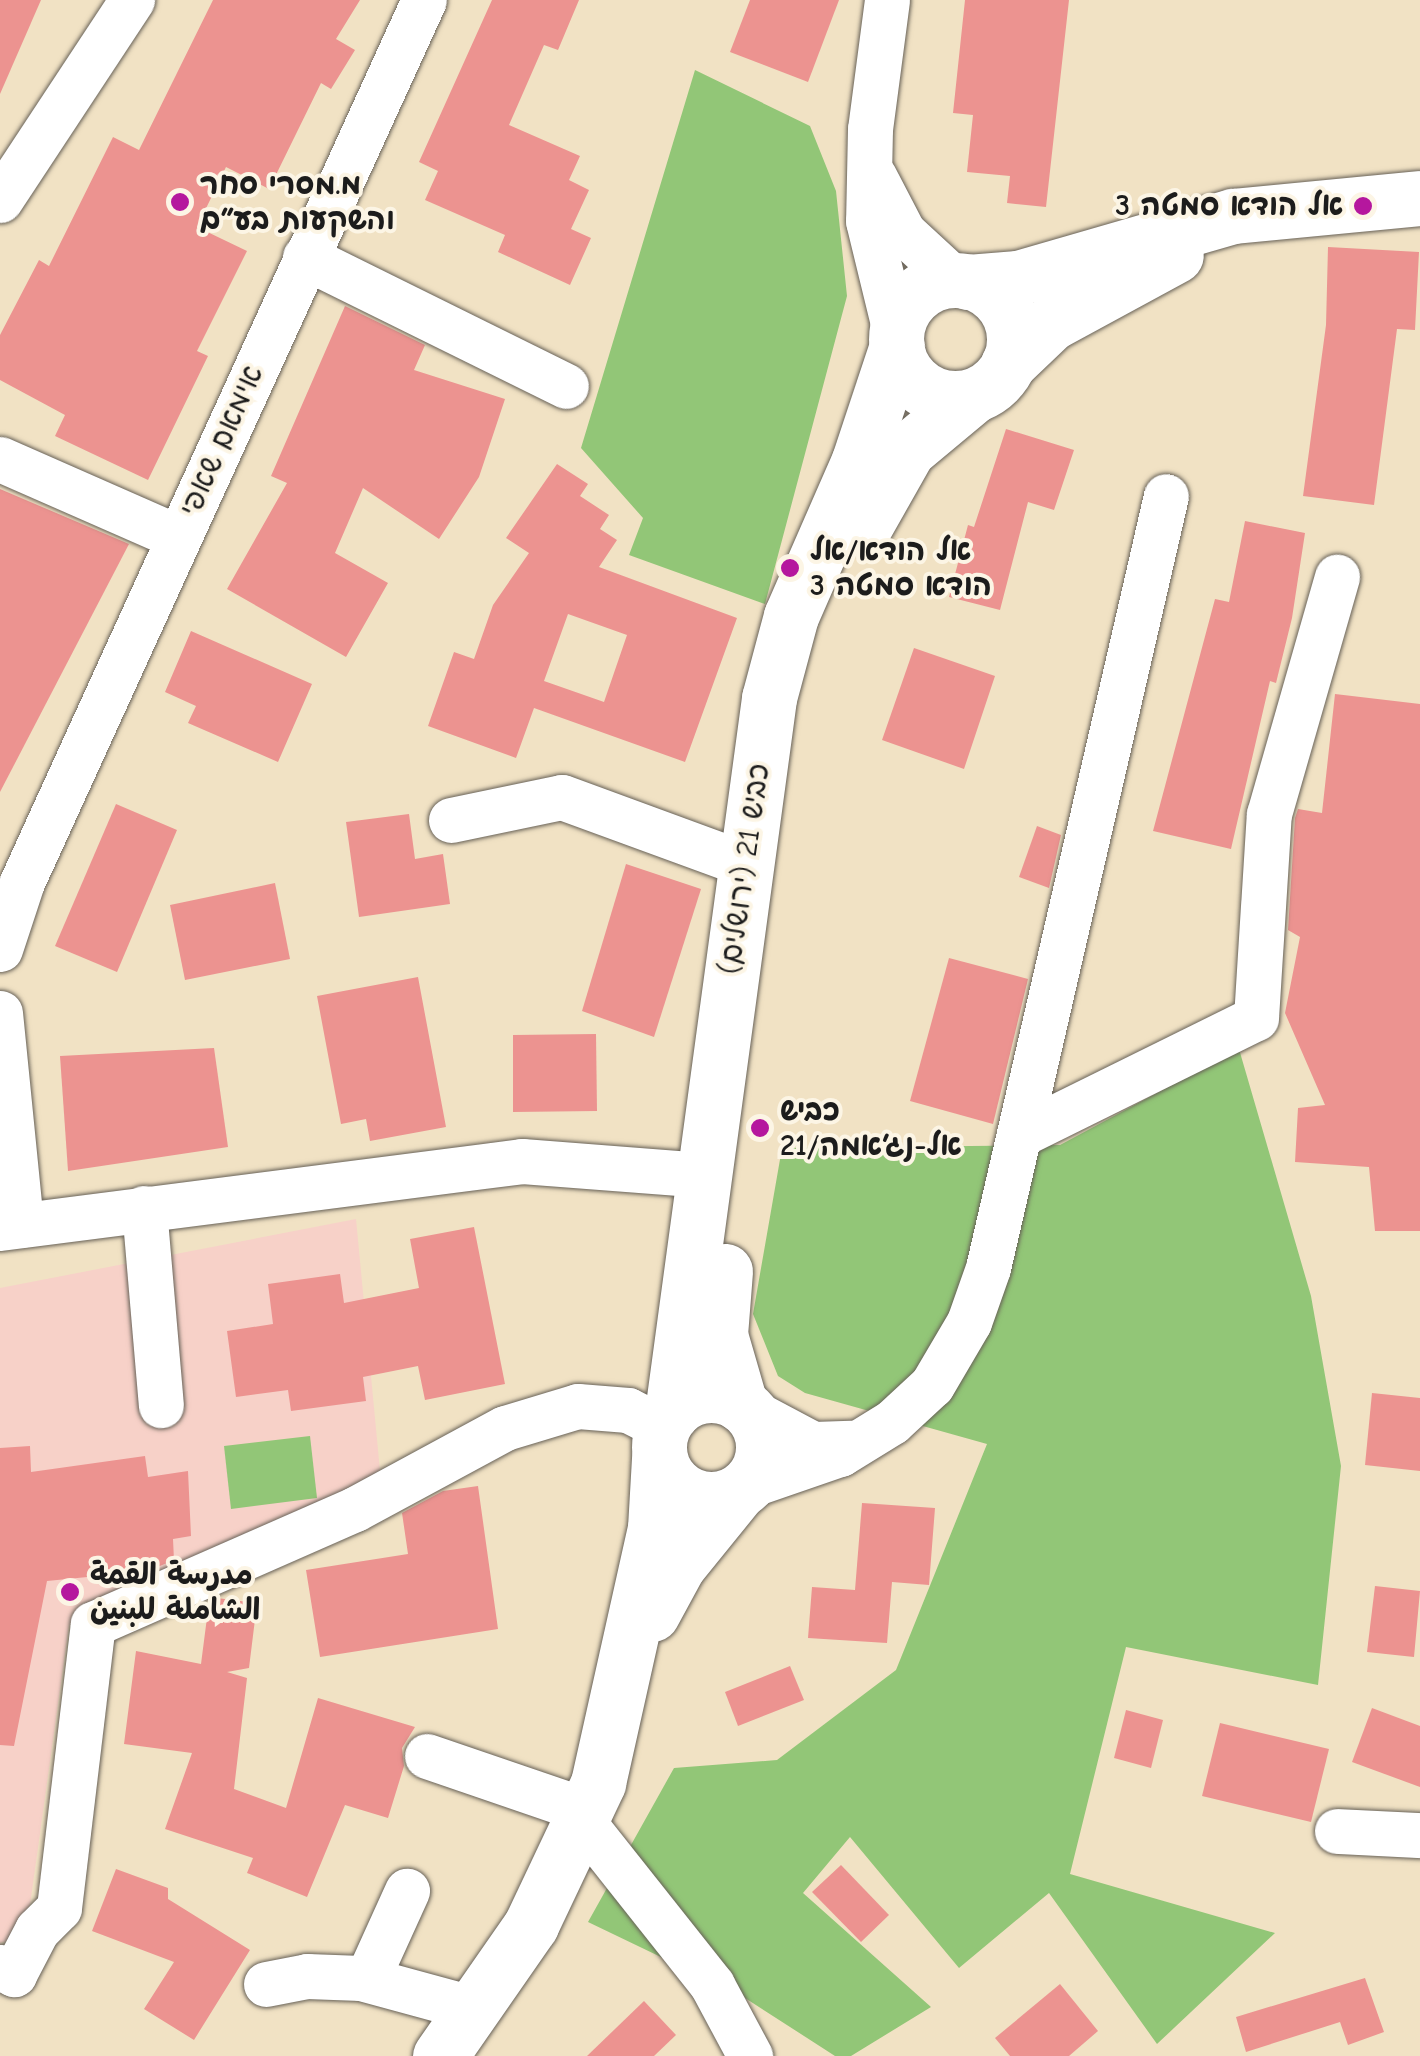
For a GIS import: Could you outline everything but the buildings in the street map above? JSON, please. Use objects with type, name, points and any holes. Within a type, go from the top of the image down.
[{"type":"main road","name":"כביש 21 (ירושלים)","points":[[961,281],[1018,278],[1207,221],[1332,204],[1420,198]]},
{"type":"main road","name":"כביש 21 (ירושלים)","points":[[744,1407],[724,1353],[720,1312],[805,686],[840,582],[893,471],[927,430],[990,380],[1051,323],[1146,269],[1247,228],[1332,204]]},
{"type":"main road","points":[[961,281],[983,286],[1006,307],[1013,326],[990,380],[928,392],[911,379],[897,341],[914,296],[961,281]]},
{"type":"main road","name":"כביש 21 (ירושלים)","points":[[440,2056],[530,1925],[586,1817],[624,1687],[661,1495],[665,1433],[705,1175],[745,864],[778,659],[897,341]]},
{"type":"main road","points":[[704,1394],[744,1407],[761,1429],[763,1452],[740,1490],[694,1497],[675,1486],[665,1433],[704,1394]]},
{"type":"main road","name":"כביש 21 (ירושלים)","points":[[624,1687],[666,1586],[740,1490]]},
{"type":"street","points":[[0,200],[132,0]]},
{"type":"street","name":"אימאם שאפי","points":[[0,950],[11,879],[178,537],[424,0]]},
{"type":"street","points":[[887,0],[870,129],[868,222],[897,341]]},
{"type":"street","points":[[870,129],[874,176],[888,212],[961,281]]},
{"type":"street","points":[[305,258],[566,386]]},
{"type":"street","points":[[0,459],[178,537]]},
{"type":"street","points":[[740,1490],[840,1454],[876,1433],[913,1405],[959,1344],[988,1268],[1166,496]]},
{"type":"street","points":[[1019,1135],[1256,1018],[1269,814],[1337,577]]},
{"type":"street","points":[[451,820],[562,797],[745,864]]},
{"type":"street","points":[[0,1013],[10,1227],[522,1160],[705,1175]]},
{"type":"street","points":[[144,1208],[161,1405]]},
{"type":"street","points":[[0,1967],[14,1974],[37,1930],[60,1908],[92,1624],[355,1509],[505,1428],[578,1406],[628,1410],[665,1433]]},
{"type":"street","points":[[744,1407],[813,1444],[843,1446],[876,1433]]},
{"type":"street","points":[[427,1756],[586,1817],[712,1985],[750,2056]]},
{"type":"street","points":[[1337,1831],[1420,1835]]},
{"type":"street","points":[[368,1979],[407,1891]]},
{"type":"street","points":[[266,1984],[307,1976],[368,1979],[474,2009]]},
{"type":"shaded area","name":"مدرسة القمة الشاملة للبنين","points":[[356,1219],[381,1481],[69,1625],[30,1905],[18,1937],[0,1943],[0,1288]]},
{"type":"green space","points":[[695,70],[810,126],[836,191],[847,296],[765,604],[629,555],[643,518],[581,448]]},
{"type":"green space","points":[[1239,1049],[1311,1296],[1341,1466],[1318,1685],[1126,1647],[1070,1874],[1275,1933],[1157,2044],[1049,1893],[959,1968],[850,1837],[803,1893],[931,2007],[851,2056],[835,2056],[742,1996],[588,1922],[674,1768],[777,1760],[896,1670],[987,1444],[805,1393],[778,1376],[753,1314],[782,1148],[1060,1145]]},
{"type":"green space","points":[[310,1436],[317,1498],[231,1509],[224,1446]]},
{"type":"place","name":"מ.מסרי סחר והשקעות בע״ם","points":[[180,202]]},
{"type":"place","name":"אל הודא סמטה 3","points":[[1363,206]]},
{"type":"place","name":"אל הודא/אל הודא סמטה 3","points":[[790,568]]},
{"type":"place","name":"כביש 21/אל-נג׳אמה","points":[[760,1128]]},
{"type":"place","name":"مدرسة القمة الشاملة للبنين","points":[[70,1592]]}]
